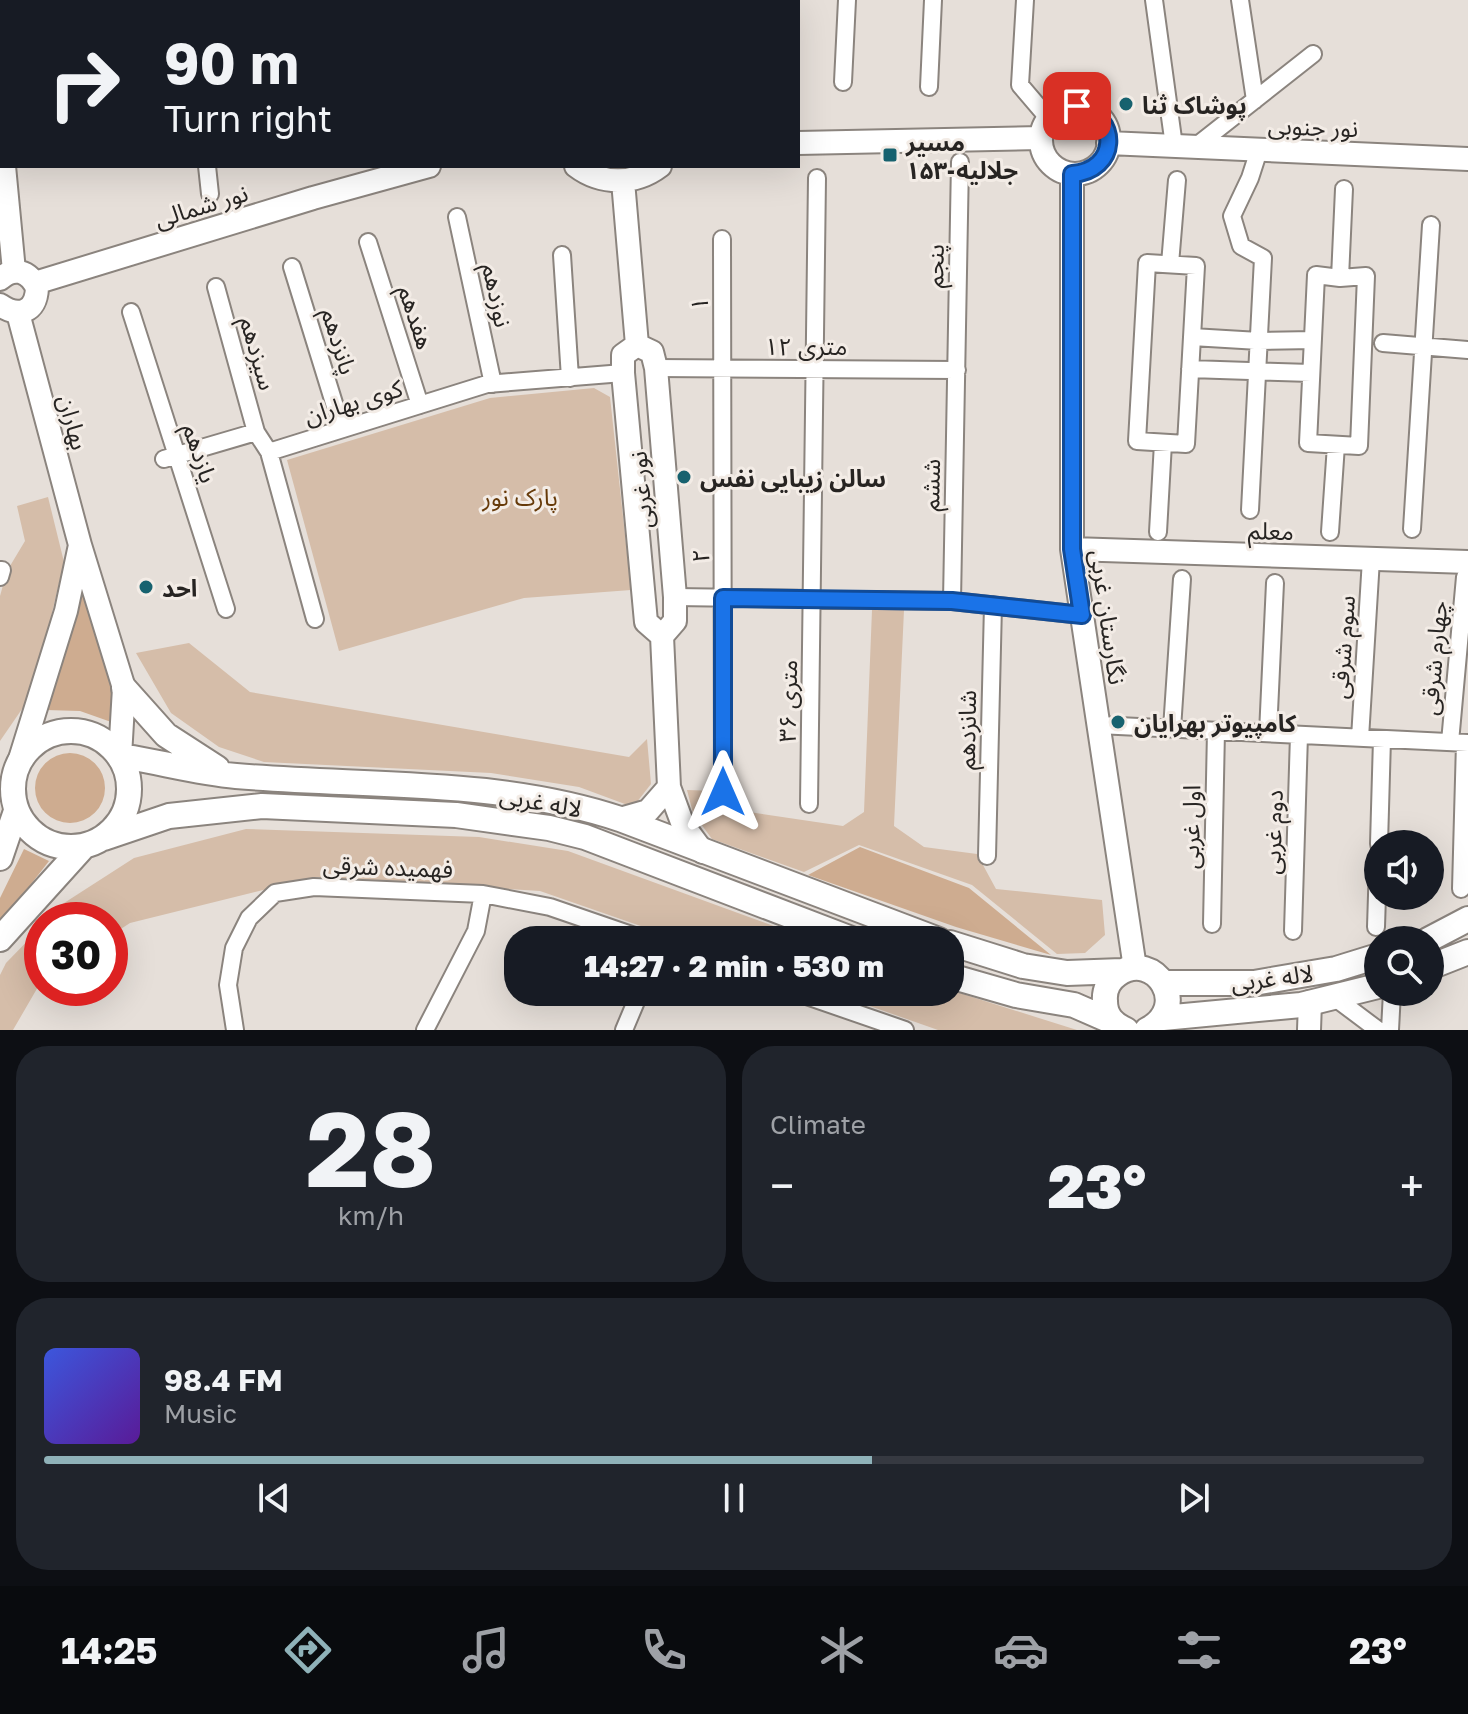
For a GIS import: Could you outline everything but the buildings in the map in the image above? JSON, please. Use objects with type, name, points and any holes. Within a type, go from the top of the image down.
[{"type":"main road","points":[[124,688],[166,735],[208,764],[234,776]]},
{"type":"main road","points":[[0,858],[16,811],[13,785],[20,759],[33,744],[50,734],[69,730],[89,733],[106,742],[120,758],[127,773],[128,800],[117,825],[94,842],[68,848],[44,841],[25,825],[16,811]]},
{"type":"main road","name":"لاله غربی","points":[[120,758],[234,776],[528,796],[620,819],[901,926]]},
{"type":"main road","name":"لاله غربی","points":[[0,939],[94,842],[169,816],[262,806],[456,815],[549,828],[585,837],[817,926]]},
{"type":"main road","points":[[1444,932],[1468,919]]},
{"type":"main road","points":[[964,947],[1067,973],[1151,972],[1164,983],[1168,1001],[1159,1024]]},
{"type":"main road","points":[[1444,961],[1468,952]]},
{"type":"main road","name":"لاله غربی","points":[[1164,983],[1254,983],[1336,969],[1364,960]]},
{"type":"main road","points":[[1118,1026],[1105,1006],[1104,996],[1107,986],[1128,970]]},
{"type":"main road","points":[[964,980],[1016,995],[1074,1005],[1118,1026]]},
{"type":"main road","name":"لاله غربی","points":[[1159,1024],[1322,1000],[1364,990]]},
{"type":"street","points":[[843,82],[847,0]]},
{"type":"street","points":[[929,87],[933,0]]},
{"type":"street","points":[[1025,0],[1020,85],[1045,128]]},
{"type":"street","points":[[1154,0],[1185,146],[1255,100],[1313,54]]},
{"type":"street","points":[[1240,0],[1255,100]]},
{"type":"street","points":[[1066,107],[1087,109],[1103,123],[1108,143],[1100,162],[1082,173],[1072,174],[1053,166],[1042,149],[1045,128],[1066,107]]},
{"type":"street","points":[[800,143],[1045,128]]},
{"type":"street","name":"نور جنوبی","points":[[1108,143],[1468,159]]},
{"type":"street","points":[[1250,510],[1263,258],[1241,246],[1232,216],[1259,150]]},
{"type":"street","name":"پنجم","points":[[957,370],[960,162]]},
{"type":"street","points":[[4,168],[7,275],[27,273],[37,288],[30,307],[9,309]]},
{"type":"street","points":[[207,168],[210,194]]},
{"type":"street","name":"نور شمالی","points":[[35,283],[422,168]]},
{"type":"street","points":[[580,168],[600,179],[623,181],[648,176],[658,168]]},
{"type":"street","name":"نگارستان غربی","points":[[1072,174],[1072,549],[1098,725],[1128,970]]},
{"type":"street","points":[[815,369],[817,178]]},
{"type":"street","points":[[1170,264],[1177,180]]},
{"type":"street","points":[[623,181],[637,345]]},
{"type":"street","points":[[1340,278],[1344,189]]},
{"type":"street","name":"نوزدهم","points":[[457,217],[493,384]]},
{"type":"street","points":[[1412,529],[1431,225]]},
{"type":"street","name":"۱","points":[[722,239],[722,368]]},
{"type":"street","name":"هفدهم","points":[[368,242],[420,405]]},
{"type":"street","points":[[562,255],[570,378]]},
{"type":"street","points":[[1147,263],[1196,266],[1192,337],[1186,444],[1137,441],[1147,263]]},
{"type":"street","name":"پانزدهم","points":[[292,267],[342,429]]},
{"type":"street","points":[[1316,275],[1340,278],[1366,276],[1359,446],[1308,443],[1316,275]]},
{"type":"street","name":"سیزدهم","points":[[216,287],[256,432],[269,452]]},
{"type":"street","name":"بهاران","points":[[9,309],[124,688],[120,758]]},
{"type":"street","name":"یازدهم","points":[[131,312],[170,457],[226,609]]},
{"type":"street","points":[[1192,337],[1313,340]]},
{"type":"street","points":[[1383,343],[1468,350]]},
{"type":"street","points":[[637,345],[652,352],[656,368]]},
{"type":"street","points":[[623,373],[623,355],[637,345]]},
{"type":"street","name":"۱۲ متری","points":[[656,368],[957,370]]},
{"type":"street","name":"نور غربی","points":[[656,368],[675,597],[675,621],[662,636],[669,787],[683,825],[703,852]]},
{"type":"street","name":"۲","points":[[722,368],[723,792]]},
{"type":"street","name":"۳۶ متری","points":[[809,804],[815,369]]},
{"type":"street","points":[[1190,369],[1311,373]]},
{"type":"street","name":"ششم","points":[[952,601],[957,370]]},
{"type":"street","name":"کوی بهاران","points":[[269,452],[493,384],[623,373]]},
{"type":"street","name":"نور غربی","points":[[623,373],[646,622],[662,636]]},
{"type":"street","points":[[170,457],[256,432]]},
{"type":"street","points":[[1158,532],[1163,443]]},
{"type":"street","points":[[1330,532],[1336,445]]},
{"type":"street","points":[[269,452],[315,619]]},
{"type":"street","name":"بهاران","points":[[20,759],[66,611],[80,545]]},
{"type":"street","name":"معلم","points":[[1072,549],[1371,559],[1467,569]]},
{"type":"street","name":"سوم شرقی","points":[[1360,738],[1371,559]]},
{"type":"street","name":"چهارم شرقی","points":[[1461,889],[1461,743],[1467,569]]},
{"type":"street","points":[[0,570],[0,577]]},
{"type":"street","points":[[1172,729],[1182,579]]},
{"type":"street","points":[[1268,733],[1275,583]]},
{"type":"street","points":[[675,597],[952,601],[1082,615]]},
{"type":"street","name":"شانزدهم","points":[[987,856],[993,605]]},
{"type":"street","points":[[1098,725],[1461,743]]},
{"type":"street","name":"اول غربی","points":[[1212,924],[1216,731]]},
{"type":"street","name":"دوم غربی","points":[[1293,931],[1299,735]]},
{"type":"street","points":[[1379,830],[1382,739]]},
{"type":"street","points":[[620,819],[648,811],[669,787]]},
{"type":"street","name":"فهمیده شرقی","points":[[235,1030],[228,985],[234,948],[249,918],[275,893],[314,887],[483,894],[550,907],[605,926]]},
{"type":"street","points":[[425,1030],[476,931],[483,894]]},
{"type":"street","points":[[1309,1030],[1322,1000],[1378,1030]]},
{"type":"street","points":[[624,1030],[634,1006]]},
{"type":"street","points":[[836,1006],[905,1030]]},
{"type":"street","points":[[1390,1030],[1391,1006]]},
{"type":"street","points":[[1205,1030],[1226,1012]]},
{"type":"green space","name":"پارک نور","points":[[594,388],[610,397],[631,590],[524,598],[339,651],[287,460],[490,398]]},
{"type":"green space","points":[[48,497],[64,562],[33,693],[0,741],[0,596],[7,571],[25,541],[17,506]]},
{"type":"green space","points":[[872,610],[904,610],[894,826],[924,847],[977,854],[996,889],[1102,900],[1105,935],[1085,953],[1057,954],[972,885],[859,845],[804,872],[712,839],[693,813],[687,790],[717,791],[716,807],[843,826],[864,812]]},
{"type":"green space","points":[[189,643],[250,692],[629,757],[647,739],[651,784],[633,807],[579,787],[491,773],[264,762],[219,747],[171,713],[136,653]]},
{"type":"green space","points":[[246,829],[479,837],[568,851],[774,926],[641,926],[540,891],[316,877],[128,924],[128,902],[66,902],[134,858]]},
{"type":"green space","points":[[24,944],[24,1006],[27,1006],[13,1030],[0,1030],[0,975],[6,963]]},
{"type":"green space","points":[[964,994],[1077,1030],[938,1030],[870,1006],[964,1006]]},
{"type":"shaded area","points":[[85,583],[116,690],[114,723],[80,711],[46,710]]},
{"type":"shaded area","points":[[70,753],[95,763],[105,788],[95,813],[70,823],[45,813],[35,788],[45,763]]},
{"type":"shaded area","points":[[860,847],[969,888],[1051,955],[964,929],[964,926],[953,926],[808,875]]},
{"type":"shaded area","points":[[24,849],[49,861],[0,924],[0,898]]},
{"type":"place","name":"پوشاک ثنا","points":[[1126,104]]},
{"type":"place","name":"مسیر ۱۵۳-جلالیه","points":[[890,155]]},
{"type":"place","name":"سالن زیبایی نفس","points":[[684,477]]},
{"type":"place","name":"احد","points":[[146,587]]},
{"type":"place","name":"کامپیوتر بهرایان","points":[[1118,722]]},
{"type":"route","points":[[723,792],[723,598],[952,601],[1082,615],[1072,549],[1072,174],[1092,169],[1100,162],[1106,154],[1108,132],[1097,114],[1077,106]]}]
